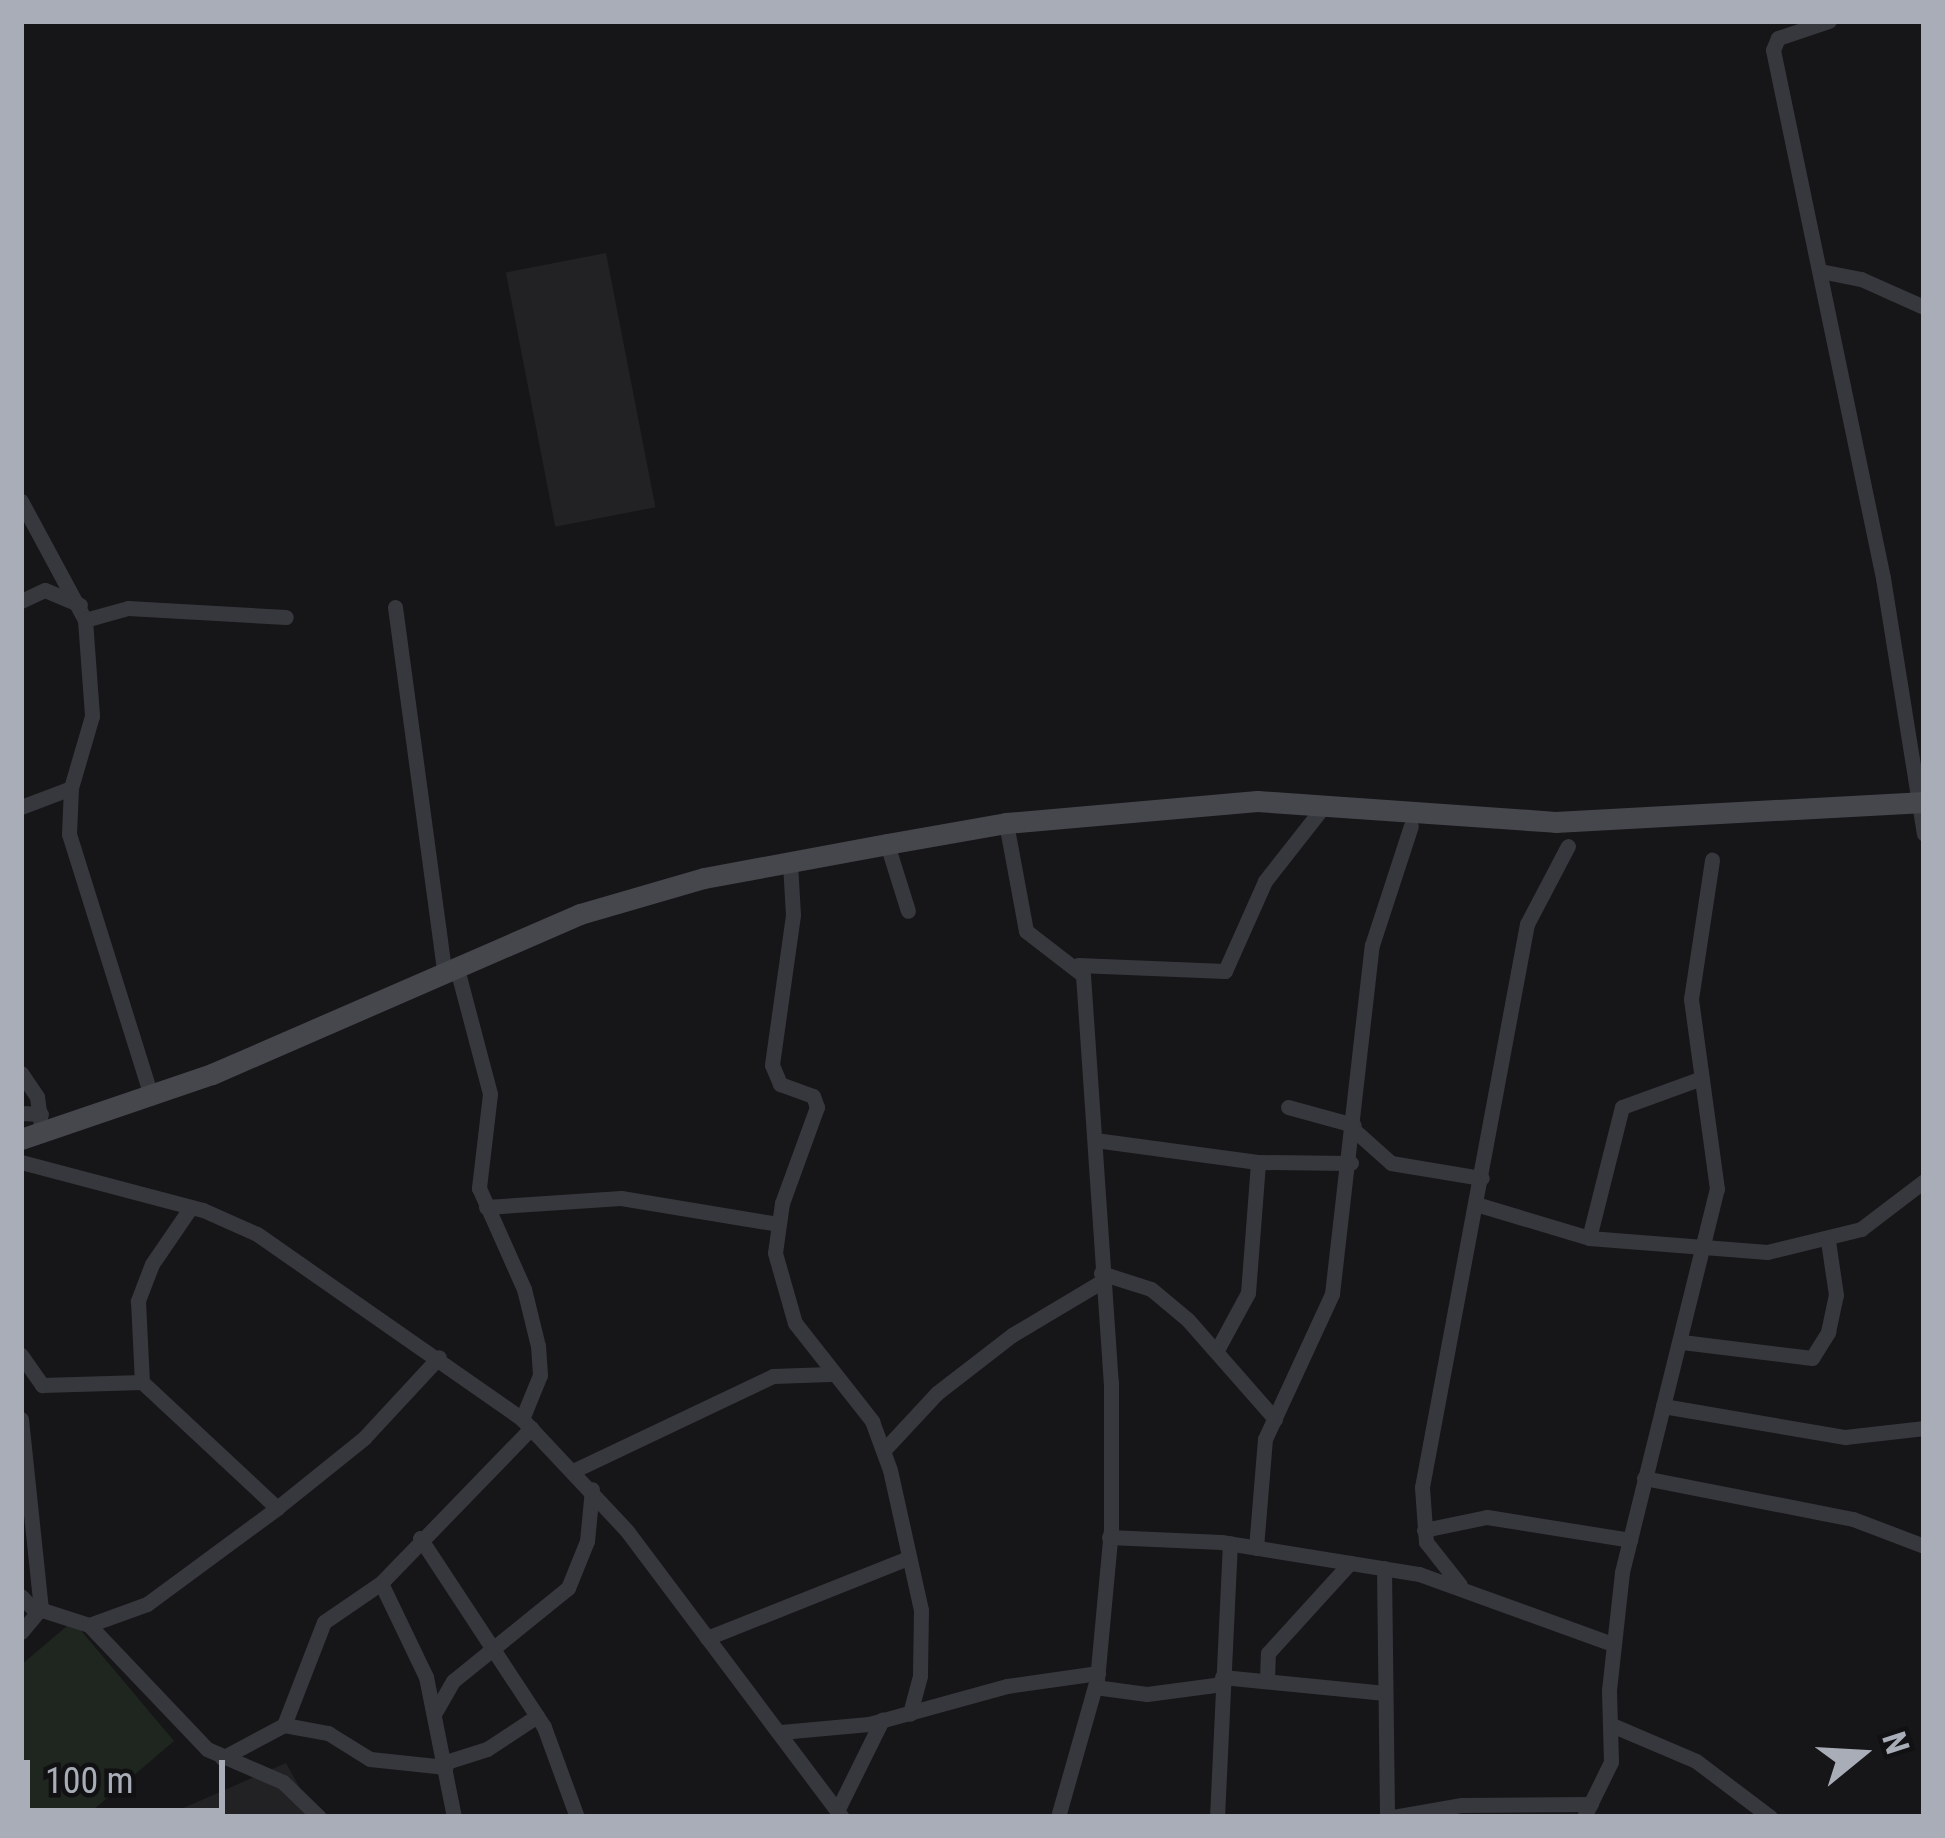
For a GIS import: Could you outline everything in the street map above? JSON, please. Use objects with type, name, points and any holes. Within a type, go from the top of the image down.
[{"type":"main road","points":[[35,1128],[151,1096],[580,914],[790,863],[1006,823],[1257,801],[1593,822],[1920,802]]},
{"type":"street","points":[[1829,21],[1773,44],[1885,584],[1924,834]]},
{"type":"street","points":[[1820,271],[1861,279],[1924,307]]},
{"type":"street","points":[[21,501],[82,613],[92,716],[71,788],[73,852],[151,1096]]},
{"type":"street","points":[[21,601],[45,590],[82,613],[128,608],[286,617]]},
{"type":"street","points":[[284,1725],[324,1622],[381,1583],[526,1424],[540,1375],[524,1289],[486,1207],[479,1160],[488,1077],[450,968],[395,607]]},
{"type":"street","points":[[21,807],[71,788]]},
{"type":"street","points":[[1006,823],[1026,931],[1078,965],[1225,971],[1265,880],[1323,807]]},
{"type":"street","points":[[1256,1548],[1260,1465],[1275,1419],[1332,1294],[1372,945],[1411,826]]},
{"type":"street","points":[[886,844],[908,911]]},
{"type":"street","points":[[1460,1586],[1433,1558],[1424,1530],[1422,1487],[1527,924],[1568,846]]},
{"type":"street","points":[[1384,1568],[1390,1817],[1462,1805],[1587,1811],[1611,1762],[1612,1644],[1630,1540],[1718,1189],[1691,999],[1712,860]]},
{"type":"street","points":[[790,863],[794,915],[772,1065],[780,1084],[813,1096],[817,1107],[778,1224],[785,1294],[830,1375],[872,1421],[884,1450],[923,1643],[910,1714]]},
{"type":"street","points":[[1058,1817],[1097,1680],[1109,1537],[1111,1383],[1088,1005],[1078,965]]},
{"type":"street","points":[[21,1072],[35,1128]]},
{"type":"street","points":[[1589,1238],[1622,1107],[1631,1097],[1699,1079]]},
{"type":"street","points":[[1288,1108],[1353,1127],[1391,1162]]},
{"type":"street","points":[[21,1114],[35,1128]]},
{"type":"street","points":[[1095,1140],[1258,1162],[1391,1162],[1482,1178]]},
{"type":"street","points":[[1216,1350],[1248,1292],[1258,1162]]},
{"type":"street","points":[[24,1170],[191,1207],[257,1234],[439,1357],[526,1424],[592,1489],[840,1814]]},
{"type":"street","points":[[1476,1204],[1589,1238],[1767,1252],[1828,1241],[1877,1222],[1924,1181]]},
{"type":"street","points":[[486,1207],[621,1198],[778,1224]]},
{"type":"street","points":[[191,1207],[152,1264],[138,1301],[142,1382],[277,1508]]},
{"type":"street","points":[[1682,1342],[1812,1358],[1828,1332],[1836,1295],[1828,1241]]},
{"type":"street","points":[[884,1450],[938,1393],[1012,1335],[1101,1277],[1151,1289],[1216,1350],[1275,1419]]},
{"type":"street","points":[[89,1625],[147,1604],[277,1508],[364,1438],[439,1357]]},
{"type":"street","points":[[22,1366],[42,1385],[142,1382]]},
{"type":"street","points":[[575,1470],[773,1376],[830,1375]]},
{"type":"street","points":[[1663,1406],[1845,1437],[1924,1428]]},
{"type":"street","points":[[21,1419],[39,1608],[21,1632]]},
{"type":"street","points":[[1644,1478],[1852,1520],[1924,1546]]},
{"type":"street","points":[[434,1714],[442,1692],[568,1588],[587,1541],[592,1489]]},
{"type":"street","points":[[1424,1530],[1486,1517],[1630,1540]]},
{"type":"street","points":[[1109,1537],[1230,1544],[1384,1568],[1460,1586],[1612,1644]]},
{"type":"street","points":[[419,1538],[537,1716],[577,1817]]},
{"type":"street","points":[[1217,1817],[1230,1544]]},
{"type":"street","points":[[706,1637],[906,1559]]},
{"type":"street","points":[[1267,1679],[1268,1653],[1350,1563]]},
{"type":"street","points":[[381,1583],[420,1663],[454,1817]]},
{"type":"street","points":[[21,1595],[39,1608],[89,1625],[179,1724],[222,1757],[283,1782],[319,1817]]},
{"type":"street","points":[[781,1732],[882,1720],[1007,1686],[1097,1680],[1147,1694],[1222,1680],[1267,1679],[1385,1693]]},
{"type":"street","points":[[222,1757],[284,1725],[328,1733],[370,1759],[446,1765],[487,1749],[537,1716]]},
{"type":"street","points":[[840,1814],[882,1720]]},
{"type":"street","points":[[1614,1726],[1696,1761],[1770,1817]]},
{"type":"shaded area","points":[[606,253],[655,507],[555,527],[506,272]]},
{"type":"shaded area","points":[[73,1621],[174,1741],[85,1817],[21,1817],[21,1665]]},
{"type":"shaded area","points":[[286,1763],[316,1817],[163,1817]]}]
